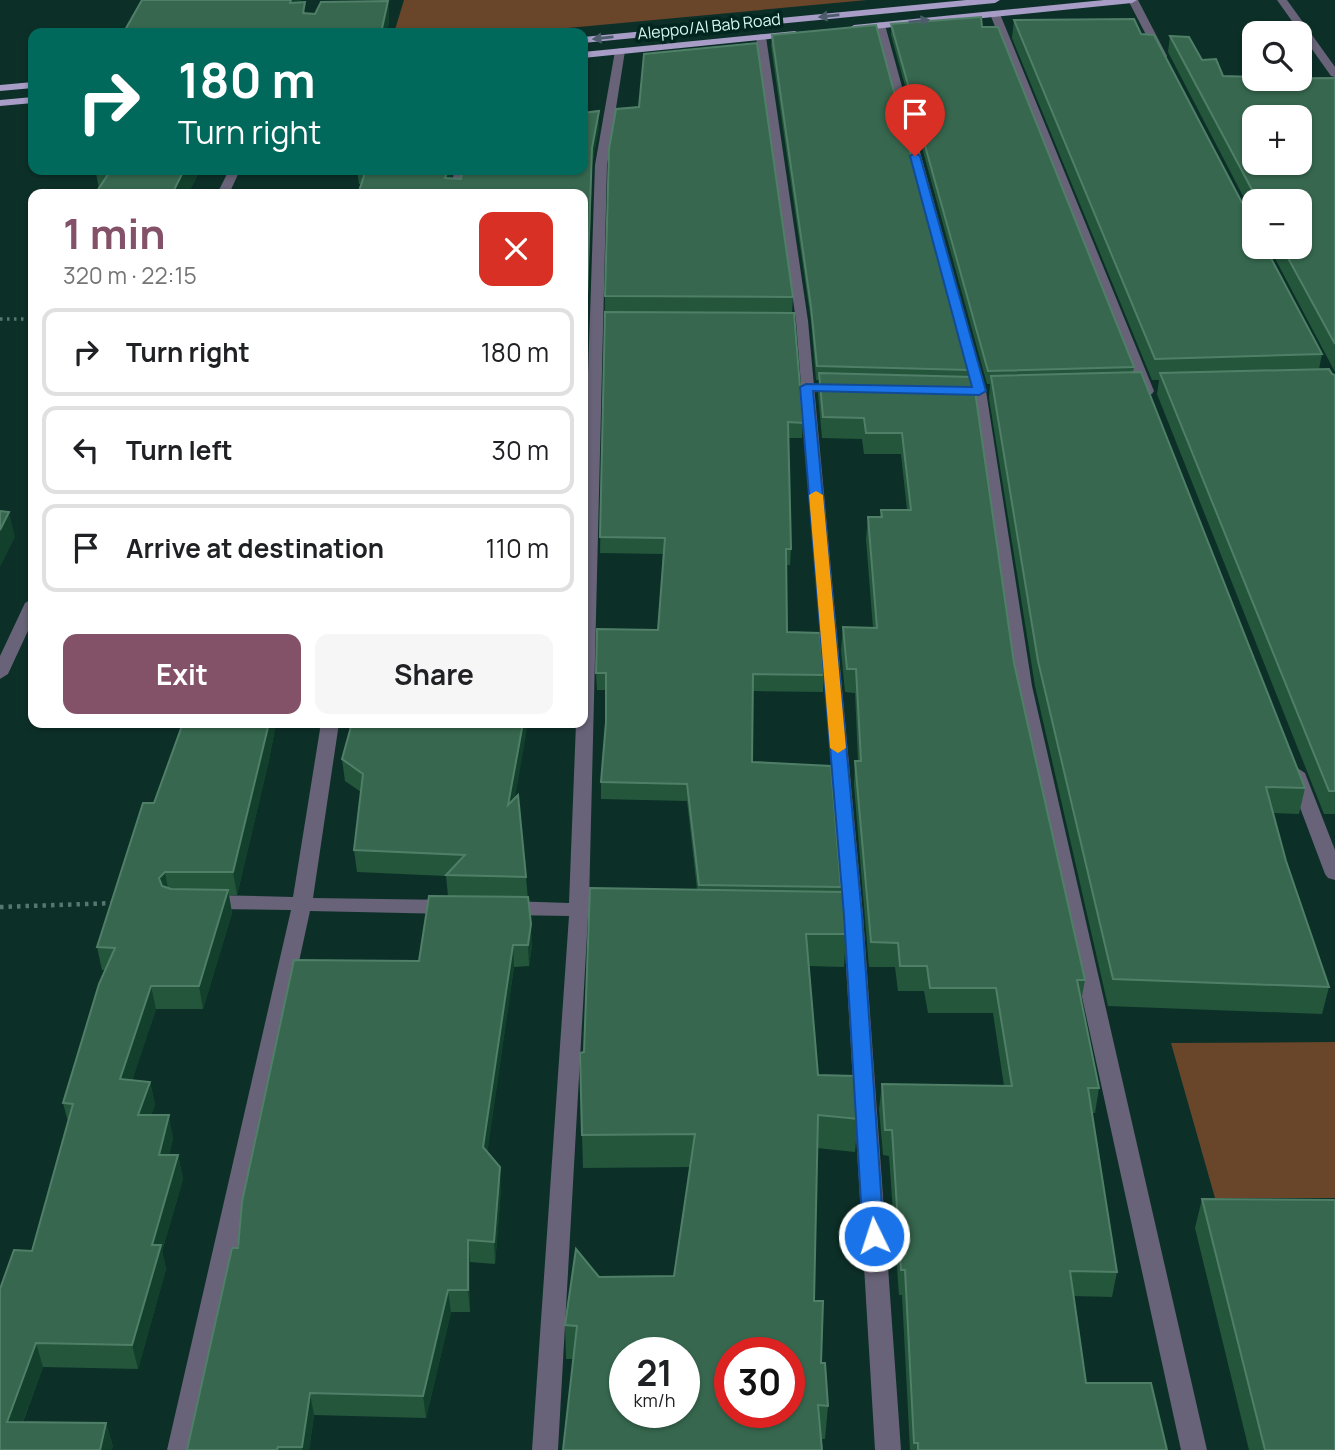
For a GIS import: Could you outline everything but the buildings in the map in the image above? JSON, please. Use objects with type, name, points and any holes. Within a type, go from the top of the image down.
[{"type":"main road","name":"Aleppo/Al Bab Road","points":[[588,40],[995,7],[1132,0]]},
{"type":"main road","name":"Aleppo/Al Bab Road","points":[[840,29],[995,7]]},
{"type":"main road","name":"Aleppo/Al Bab Road","points":[[588,54],[800,33]]},
{"type":"main road","points":[[0,88],[28,85]]},
{"type":"main road","points":[[0,103],[28,100]]},
{"type":"street","points":[[1132,0],[1170,71]]},
{"type":"street","points":[[1282,0],[1335,74]]},
{"type":"street","points":[[995,7],[1154,411]]},
{"type":"street","points":[[880,25],[980,391],[1023,686],[1194,1450]]},
{"type":"street","points":[[761,37],[795,321],[813,388],[846,915],[888,1450]]},
{"type":"street","points":[[588,614],[601,165],[620,51]]},
{"type":"street","points":[[0,674],[28,614]]},
{"type":"street","points":[[180,1450],[302,904],[329,728]]},
{"type":"street","points":[[545,1450],[579,909],[585,728]]},
{"type":"street","points":[[1290,758],[1335,874]]},
{"type":"street","points":[[188,902],[606,910]]},
{"type":"path","points":[[0,318],[28,319]]},
{"type":"path","points":[[0,907],[123,903]]},
{"type":"shaded area","points":[[404,0],[867,0],[567,28],[396,28]]},
{"type":"shaded area","points":[[1335,1042],[1335,1198],[1215,1198],[1171,1043]]},
{"type":"slow traffic","points":[[816,495],[838,748]]},
{"type":"route","points":[[874,1236],[853,915],[806,387],[979,391],[915,156]]}]
